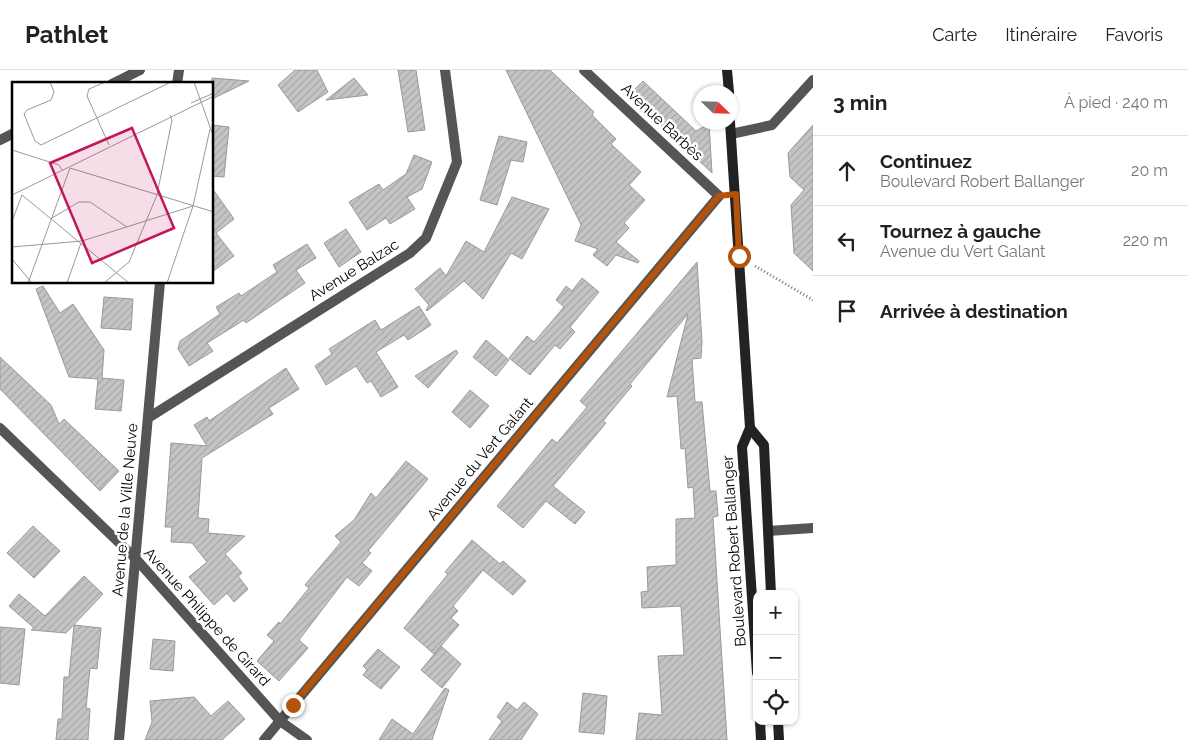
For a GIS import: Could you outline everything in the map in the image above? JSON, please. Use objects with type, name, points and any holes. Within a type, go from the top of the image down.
[{"type":"main road","points":[[727,70],[728,85]]},
{"type":"main road","name":"Boulevard Robert Ballanger","points":[[731,130],[750,428],[742,447],[754,635]]},
{"type":"main road","points":[[750,428],[764,445],[771,590]]},
{"type":"main road","points":[[760,725],[761,740]]},
{"type":"main road","points":[[778,725],[778,740]]},
{"type":"street","points":[[116,82],[140,70]]},
{"type":"street","name":"Avenue Balzac","points":[[148,418],[410,253],[426,238],[457,162],[445,70]]},
{"type":"street","name":"Avenue Barbès","points":[[584,70],[719,196]]},
{"type":"street","points":[[731,134],[772,124],[813,80]]},
{"type":"street","points":[[0,140],[12,134]]},
{"type":"street","points":[[719,196],[736,194]]},
{"type":"street","name":"Avenue du Vert Galant","points":[[264,740],[719,196]]},
{"type":"street","name":"Avenue de la Ville Neuve","points":[[119,740],[160,284]]},
{"type":"street","name":"Avenue Philippe de Girard","points":[[0,428],[136,559],[280,721],[307,740]]},
{"type":"street","points":[[768,531],[813,528]]},
{"type":"path","points":[[739,256],[813,300]]},
{"type":"building","points":[[295,70],[317,70],[328,92],[298,112],[278,85]]},
{"type":"building","points":[[398,70],[416,70],[425,130],[408,132]]},
{"type":"building","points":[[506,70],[550,70],[594,112],[592,115],[616,139],[611,144],[641,172],[629,185],[645,200],[624,223],[629,228],[616,242],[639,261],[638,263],[616,255],[607,266],[593,255],[598,249],[575,241],[581,225]]},
{"type":"building","points":[[212,78],[249,81],[214,98],[214,82],[212,82]]},
{"type":"building","points":[[354,78],[368,95],[326,100]]},
{"type":"building","points":[[643,81],[693,130],[709,130],[712,173],[629,95]]},
{"type":"building","points":[[214,125],[229,127],[224,177],[214,176]]},
{"type":"building","points":[[813,125],[813,271],[794,253],[791,205],[804,190],[790,177],[788,153]]},
{"type":"building","points":[[499,136],[527,142],[523,162],[511,160],[497,205],[480,200]]},
{"type":"building","points":[[414,155],[432,162],[422,189],[407,197],[415,209],[390,224],[386,218],[367,230],[349,202],[379,184],[383,190],[406,174]]},
{"type":"building","points":[[214,191],[234,219],[216,233],[234,256],[214,271]]},
{"type":"building","points":[[512,197],[549,209],[522,259],[511,253],[483,299],[464,281],[427,311],[429,305],[415,289],[440,268],[446,276],[466,241],[484,252]]},
{"type":"building","points":[[346,229],[361,252],[339,267],[324,243]]},
{"type":"building","points":[[307,244],[316,258],[296,270],[305,283],[246,323],[244,320],[207,343],[213,351],[189,366],[178,349],[180,341],[220,314],[216,307],[239,293],[241,296],[277,272],[273,265]]},
{"type":"building","points":[[697,262],[702,342],[701,358],[692,359],[695,402],[702,402],[710,491],[716,491],[718,516],[713,517],[727,740],[636,740],[639,713],[662,715],[658,656],[684,655],[681,606],[642,608],[641,592],[648,591],[647,567],[676,565],[676,519],[695,518],[693,487],[688,488],[685,448],[681,449],[677,396],[667,397],[688,314],[630,384],[632,386],[603,421],[606,423],[553,486],[585,512],[575,524],[546,501],[523,528],[497,506],[552,439],[557,443],[587,407],[580,401]]},
{"type":"building","points":[[582,278],[599,292],[570,327],[575,332],[560,349],[555,345],[530,375],[509,358],[527,336],[534,342],[564,307],[556,300],[566,286],[572,291]]},
{"type":"building","points":[[43,286],[60,313],[73,304],[104,350],[102,378],[124,380],[121,411],[95,409],[98,379],[69,377],[36,289]]},
{"type":"building","points":[[104,297],[133,299],[131,330],[101,328]]},
{"type":"building","points":[[419,306],[431,325],[408,340],[404,335],[376,352],[398,387],[381,397],[371,381],[367,383],[356,366],[326,385],[315,366],[332,354],[329,349],[375,320],[381,330]]},
{"type":"building","points":[[486,340],[509,360],[496,376],[473,357]]},
{"type":"building","points":[[456,350],[458,353],[428,388],[415,376]]},
{"type":"building","points":[[0,357],[51,405],[59,424],[64,419],[119,471],[100,491],[0,389]]},
{"type":"building","points":[[286,368],[299,389],[269,408],[273,414],[202,458],[198,518],[209,519],[208,533],[245,536],[225,554],[242,573],[238,576],[248,589],[234,602],[227,593],[214,605],[189,577],[207,562],[192,543],[171,542],[172,527],[165,527],[171,443],[207,446],[194,425],[207,417],[209,421]]},
{"type":"building","points":[[470,390],[489,406],[470,428],[452,412]]},
{"type":"building","points":[[406,461],[428,479],[368,551],[371,553],[362,563],[372,571],[359,586],[347,577],[299,640],[308,648],[279,681],[257,661],[274,641],[267,635],[279,622],[280,624],[309,588],[305,585],[341,542],[335,536],[354,520],[371,493],[376,498]]},
{"type":"building","points":[[33,526],[60,551],[34,578],[7,553]]},
{"type":"building","points":[[472,540],[500,564],[503,561],[526,581],[513,595],[483,570],[453,606],[458,611],[451,618],[459,625],[434,654],[404,628],[448,574],[445,572]]},
{"type":"building","points":[[84,576],[103,594],[66,633],[31,630],[34,628],[9,606],[19,594],[45,616]]},
{"type":"building","points":[[74,625],[101,628],[97,669],[90,668],[86,708],[90,709],[88,740],[56,740],[58,719],[62,719],[64,677],[69,677]]},
{"type":"building","points":[[0,627],[25,629],[19,685],[0,683]]},
{"type":"building","points":[[153,639],[175,641],[173,671],[150,669]]},
{"type":"building","points":[[441,646],[461,664],[442,688],[421,670]]},
{"type":"building","points":[[378,649],[400,667],[381,689],[363,675],[367,670],[363,666]]},
{"type":"building","points":[[445,688],[449,690],[432,740],[379,740],[392,719],[413,734]]},
{"type":"building","points":[[583,693],[607,696],[604,734],[579,732]]},
{"type":"building","points":[[194,697],[211,716],[228,701],[245,719],[222,740],[145,740],[152,722],[150,701]]},
{"type":"building","points":[[507,702],[517,710],[524,702],[538,714],[521,740],[489,740],[502,721],[497,717]]},
{"type":"route","points":[[293,705],[719,196],[736,194],[739,256]]}]
